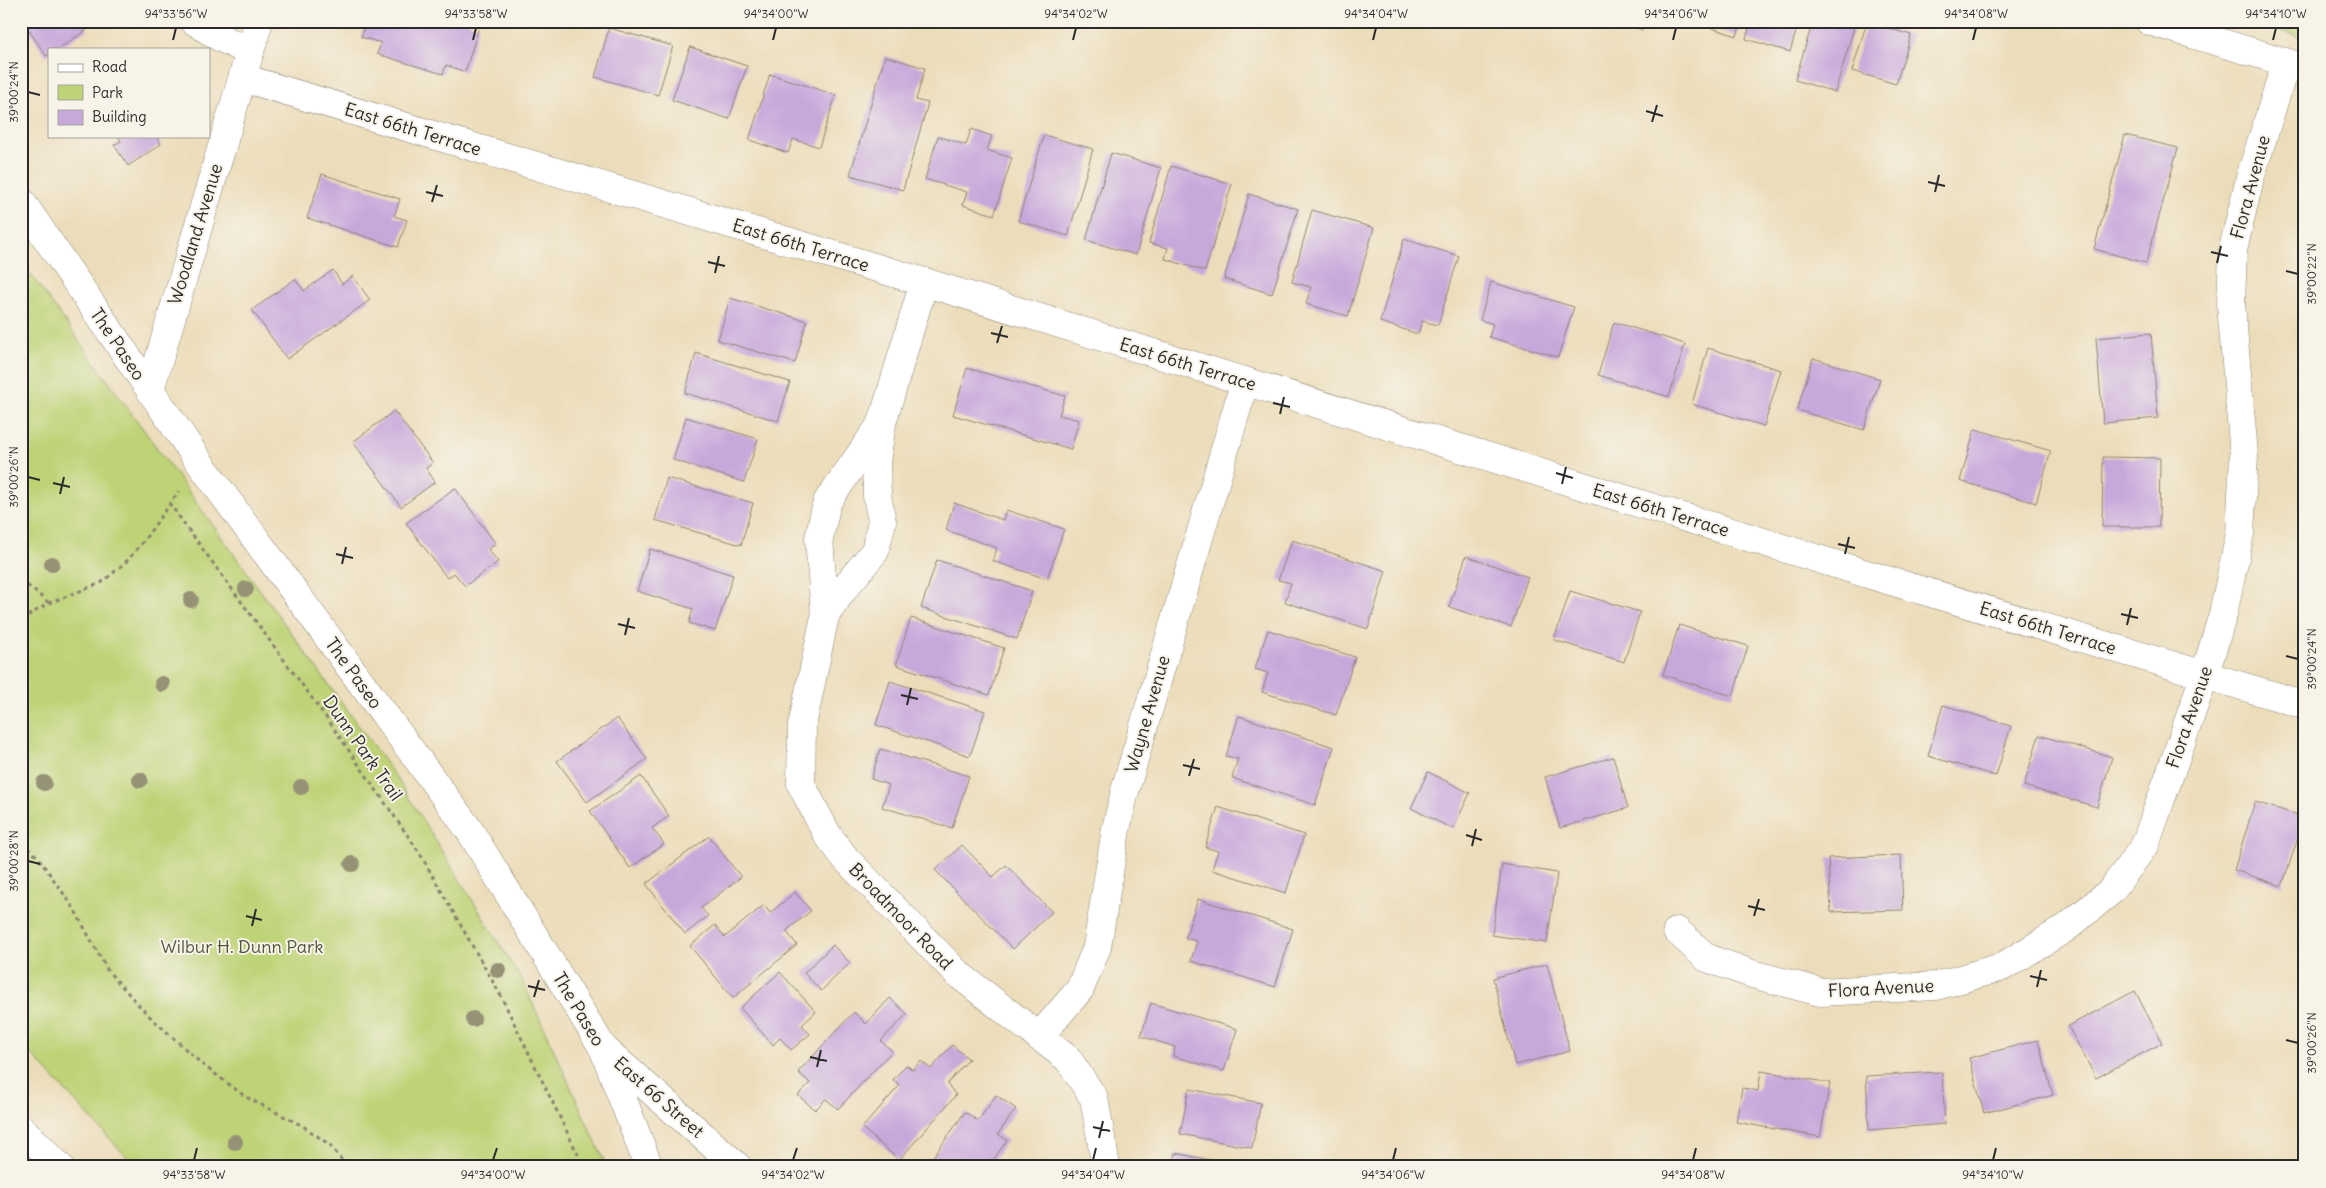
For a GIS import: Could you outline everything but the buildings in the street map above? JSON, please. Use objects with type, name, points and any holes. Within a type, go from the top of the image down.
[{"type":"street","points":[[194,21],[219,37],[250,52]]},
{"type":"street","name":"Woodland Avenue","points":[[150,390],[259,21]]},
{"type":"street","points":[[2150,21],[2295,65]]},
{"type":"street","name":"Flora Avenue","points":[[1677,932],[1707,958],[1752,974],[1820,992],[1936,986],[2002,967],[2066,928],[2111,891],[2145,846],[2205,674],[2223,614],[2240,534],[2244,455],[2231,305],[2233,249],[2250,178],[2295,65]]},
{"type":"street","name":"East 66th Terrace","points":[[243,78],[924,282],[1867,574],[2305,705]]},
{"type":"street","name":"The Paseo","points":[[21,201],[150,390],[470,831],[603,1048],[649,1167]]},
{"type":"street","name":"Broadmoor Road","points":[[825,616],[842,591],[875,551],[882,521],[876,461],[882,423],[924,282]]},
{"type":"street","name":"Wayne Avenue","points":[[1039,1037],[1080,989],[1097,947],[1116,829],[1126,787],[1245,382]]},
{"type":"street","name":"Broadmoor Road","points":[[882,423],[827,502],[819,538],[825,616],[802,726],[801,784],[822,826],[846,859],[958,974],[1068,1059],[1094,1098],[1106,1167]]},
{"type":"street","name":"East 66 Street","points":[[603,1048],[738,1167]]},
{"type":"street","points":[[21,1128],[60,1167]]},
{"type":"path","name":"Dunn Park Trail","points":[[21,620],[49,603],[101,583],[130,556],[170,503],[328,720],[419,852],[501,996],[584,1167]]},
{"type":"path","points":[[21,580],[49,603]]},
{"type":"path","points":[[21,843],[37,856],[73,907],[108,971],[146,1013],[203,1065],[246,1097],[303,1126],[330,1144],[346,1167]]},
{"type":"green space","points":[[2249,21],[2305,21],[2305,38]]},
{"type":"green space","name":"Wilbur H. Dunn Park","points":[[21,261],[398,780],[523,982],[607,1167],[136,1167],[21,1043]]}]
